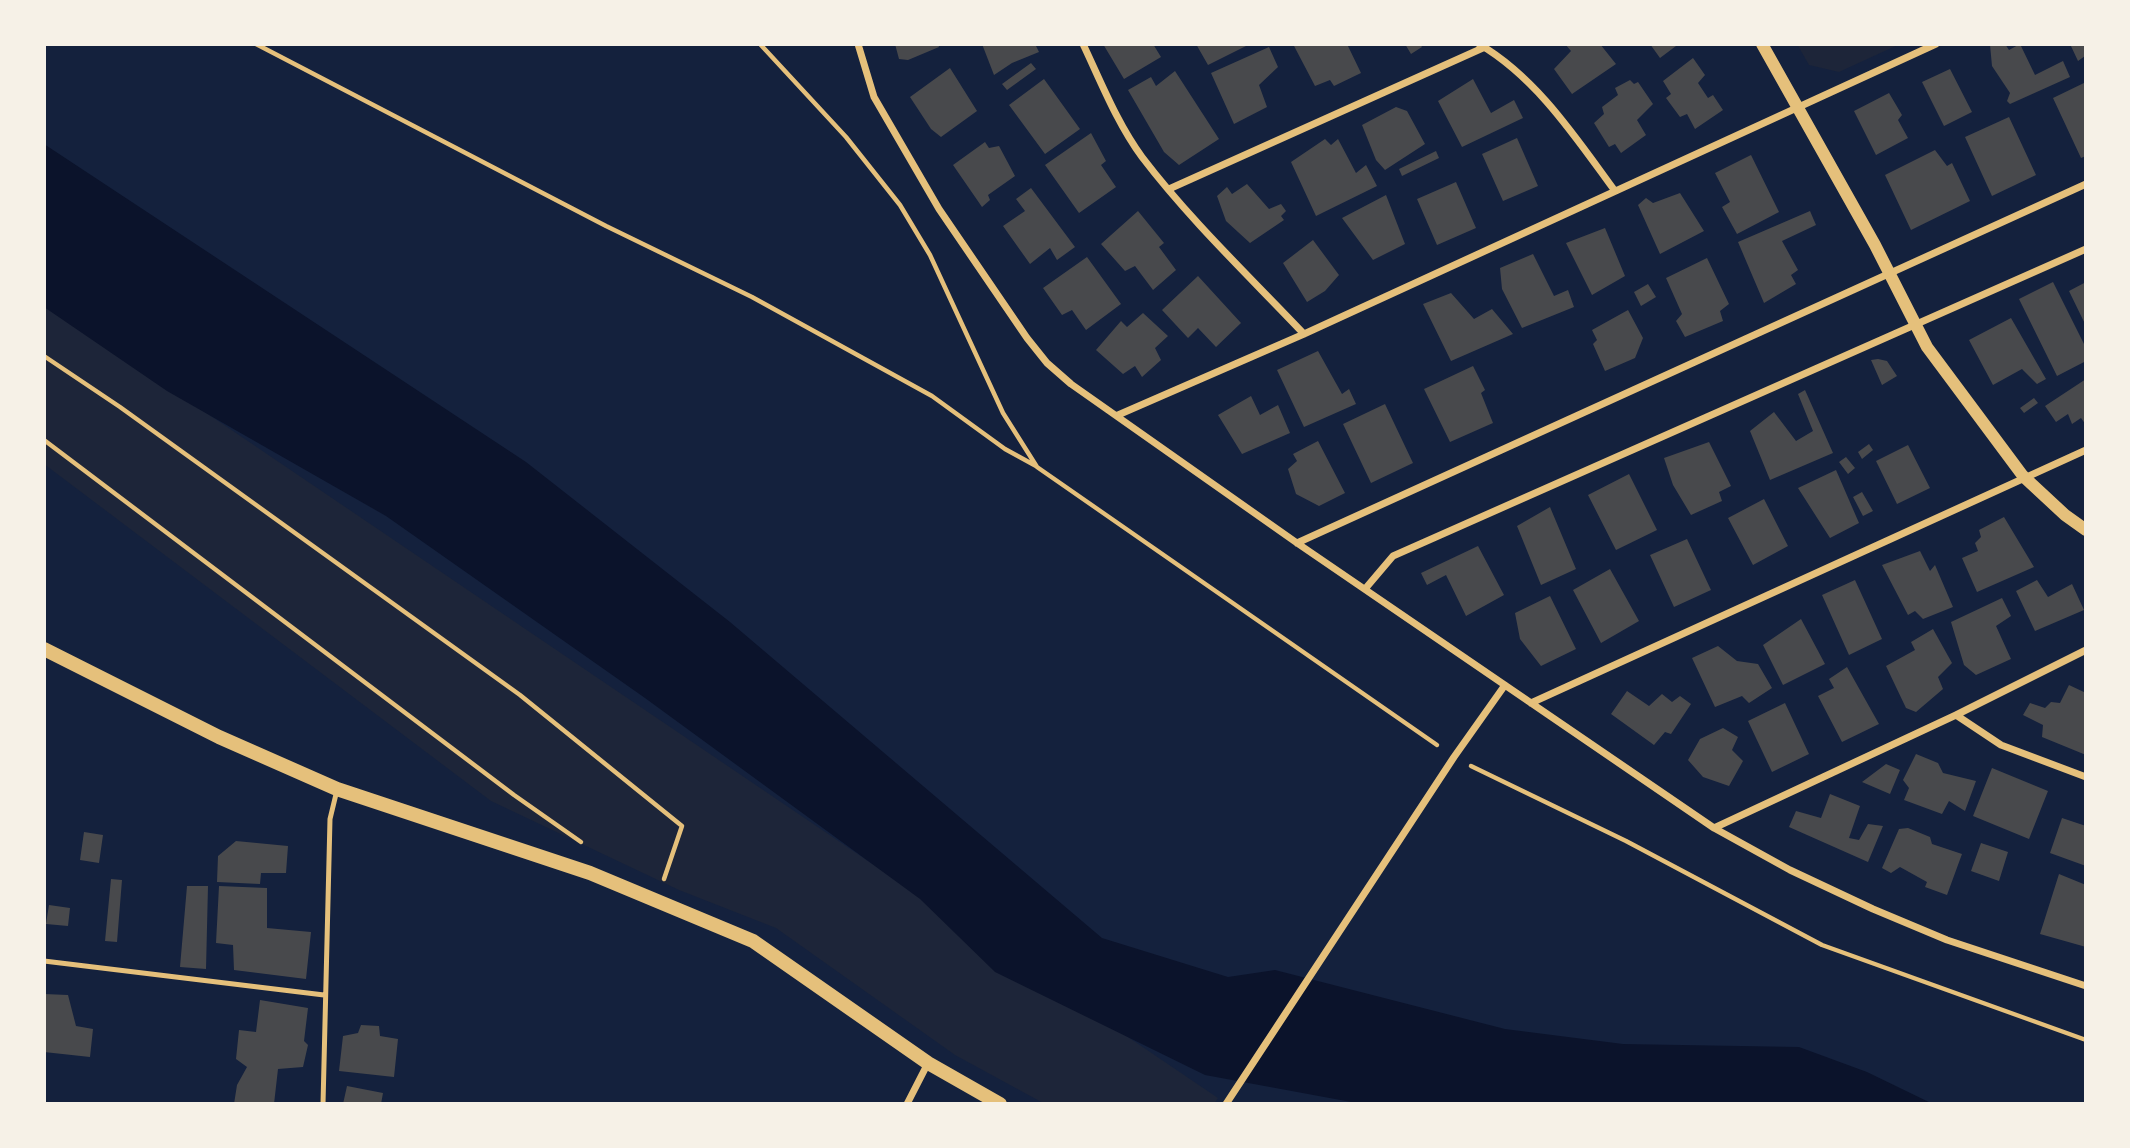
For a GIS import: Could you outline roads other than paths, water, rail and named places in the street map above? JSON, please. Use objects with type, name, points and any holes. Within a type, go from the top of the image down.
[{"type":"main road","points":[[44,649],[219,737],[337,789],[590,873],[753,941],[928,1063],[1000,1104]]},
{"type":"street","points":[[858,44],[874,97],[895,136],[939,209],[1047,363],[1297,543],[1714,828],[1790,870],[1947,940],[2086,986]]},
{"type":"street","points":[[1083,44],[1119,121],[1142,156],[1169,189],[1304,334]]},
{"type":"street","points":[[1762,44],[1800,107],[1927,347],[2023,476],[2065,515],[2086,530]]},
{"type":"street","points":[[1118,415],[1304,334],[1936,44]]},
{"type":"street","points":[[1169,189],[1482,45],[1503,61],[1558,114],[1615,191]]},
{"type":"street","points":[[1297,543],[2086,184]]},
{"type":"street","points":[[1366,589],[1393,556],[2086,249]]},
{"type":"street","points":[[1531,704],[2023,476],[2086,450]]},
{"type":"street","points":[[1714,828],[1956,715],[2086,650]]},
{"type":"street","points":[[1226,1104],[1454,757],[1505,685]]},
{"type":"street","points":[[1956,715],[2001,745],[2086,776]]},
{"type":"street","points":[[906,1104],[928,1063]]},
{"type":"lane","points":[[323,1104],[330,819],[337,789]]},
{"type":"lane","points":[[44,961],[324,995]]}]
